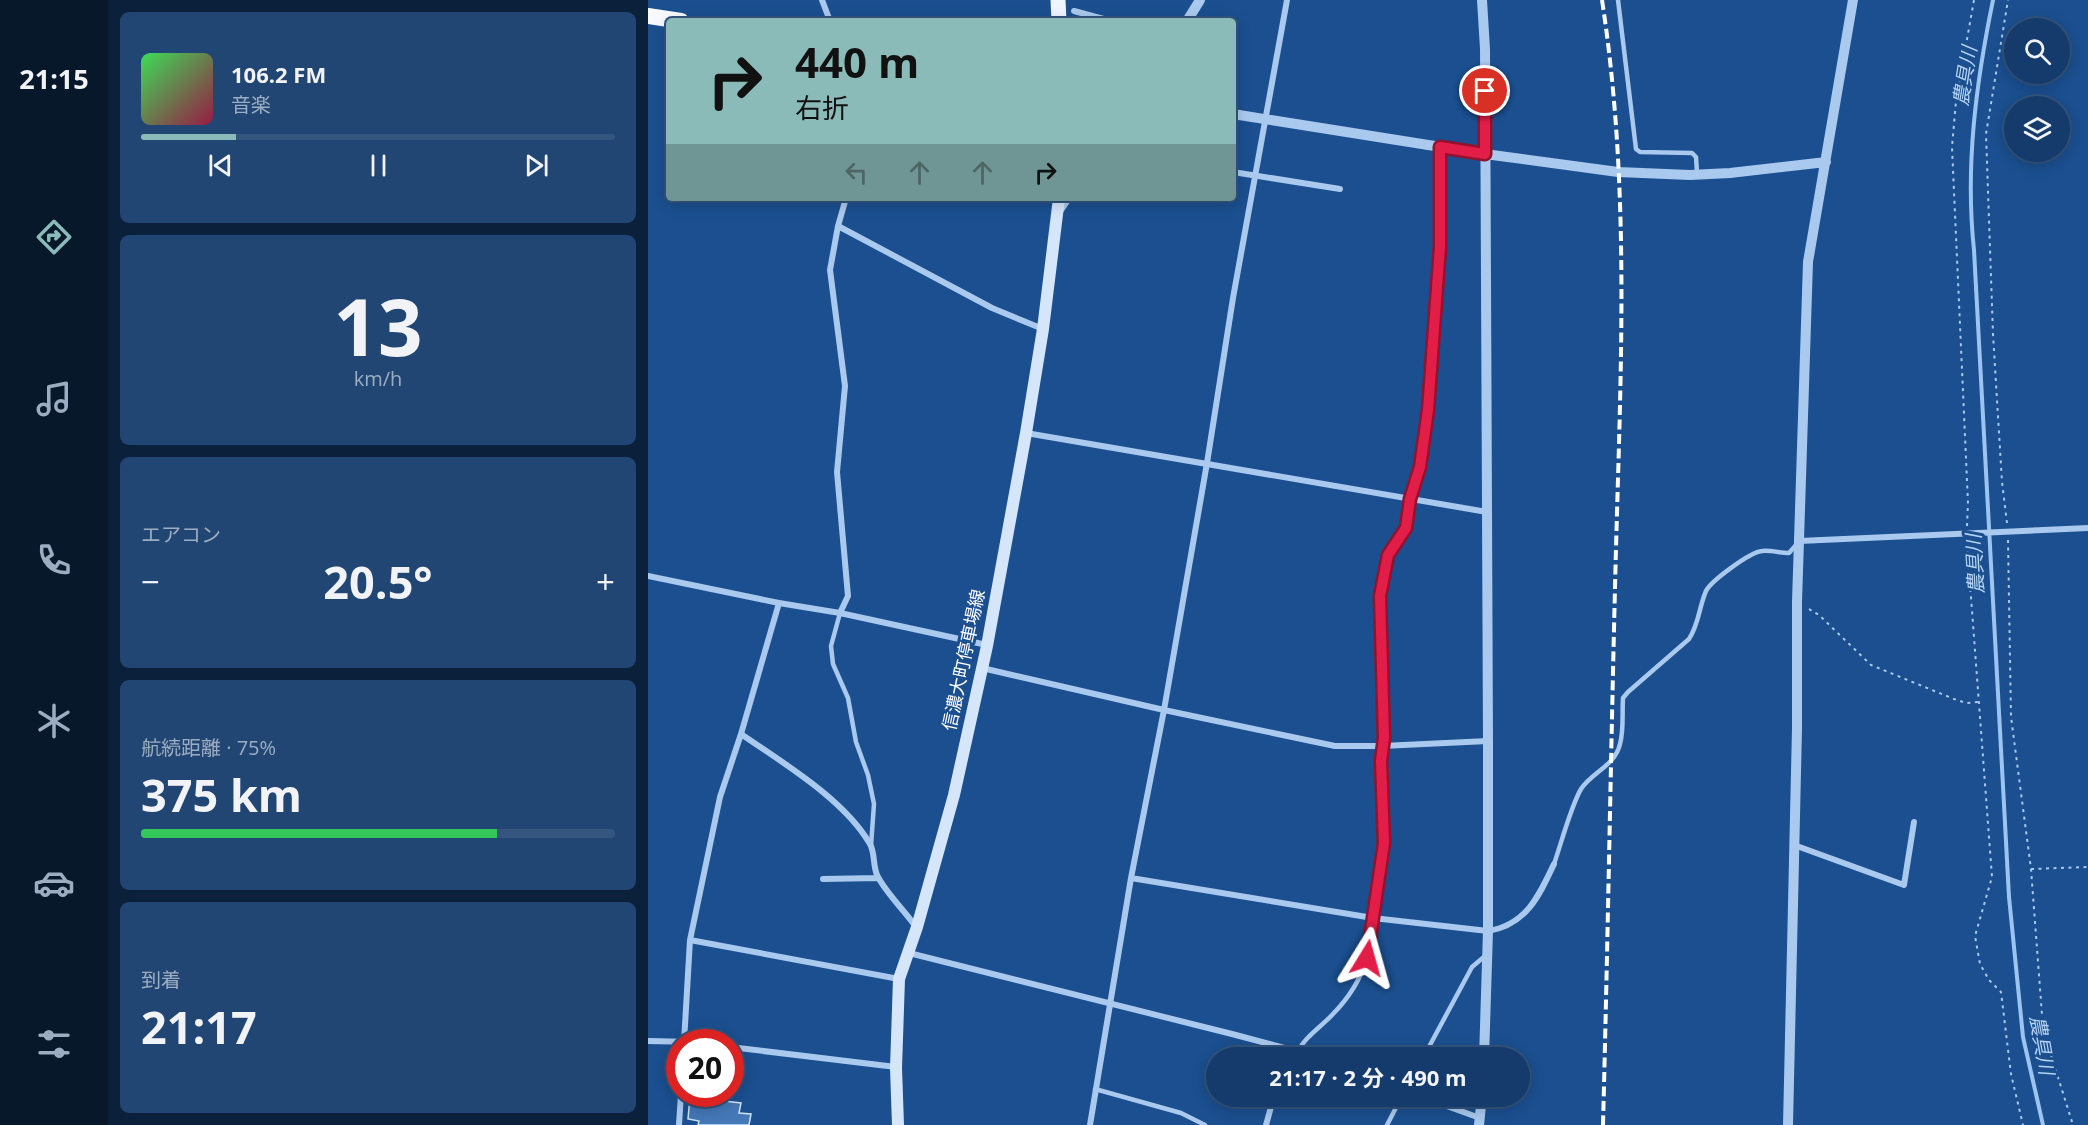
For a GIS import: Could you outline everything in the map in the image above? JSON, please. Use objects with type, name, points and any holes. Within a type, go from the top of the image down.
[{"type":"highway","points":[[648,16],[666,19]]},
{"type":"main road","points":[[1058,0],[1059,18]]},
{"type":"main road","name":"信濃大町停車場線","points":[[898,1125],[896,1068],[898,979],[917,927],[954,795],[987,646],[1026,433],[1059,204]]},
{"type":"street","points":[[822,0],[829,18]]},
{"type":"street","points":[[1189,18],[1200,0]]},
{"type":"street","points":[[1090,1125],[1131,878],[1164,710],[1233,298],[1287,0]]},
{"type":"street","points":[[1482,0],[1485,49],[1488,741],[1488,931],[1484,1047]]},
{"type":"street","points":[[1788,1125],[1797,728],[1797,602],[1808,262],[1853,0]]},
{"type":"street","points":[[1074,11],[1100,18]]},
{"type":"street","points":[[1236,115],[1485,154],[1618,172],[1697,174],[1826,162]]},
{"type":"street","points":[[1236,173],[1340,189]]},
{"type":"street","points":[[840,612],[848,596],[837,472],[845,386],[830,270],[837,226],[845,201]]},
{"type":"street","points":[[837,226],[992,308],[1042,329]]},
{"type":"street","points":[[1026,433],[1487,512]]},
{"type":"street","points":[[1799,541],[2088,528]]},
{"type":"street","points":[[648,576],[779,603],[840,612],[987,646]]},
{"type":"street","points":[[685,1029],[690,940],[720,796],[741,734],[779,603]]},
{"type":"street","points":[[982,668],[1335,746],[1488,741]]},
{"type":"street","points":[[741,734],[796,772],[844,810],[871,846],[873,866],[878,878],[917,927]]},
{"type":"street","points":[[1794,845],[1904,885],[1914,822]]},
{"type":"street","points":[[1131,878],[1372,918],[1488,931],[1503,928],[1516,921],[1542,890],[1554,864]]},
{"type":"street","points":[[823,879],[878,878]]},
{"type":"street","points":[[690,940],[898,979]]},
{"type":"street","points":[[909,952],[1280,1047]]},
{"type":"street","points":[[648,1041],[666,1042]]},
{"type":"street","points":[[744,1049],[896,1068]]},
{"type":"street","points":[[679,1125],[680,1107]]},
{"type":"street","points":[[1266,1125],[1271,1107]]},
{"type":"street","points":[[1446,1107],[1480,1121]]},
{"type":"lane","points":[[1618,0],[1636,149],[1640,152],[1692,153],[1696,157],[1697,174]]},
{"type":"lane","points":[[1300,1047],[1352,992],[1361,977],[1367,958],[1384,843],[1380,596],[1388,555],[1406,528],[1410,499],[1420,467],[1428,410],[1440,247],[1440,147]]},
{"type":"lane","points":[[1554,864],[1580,791],[1588,780],[1612,761],[1617,753],[1620,744],[1623,698],[1689,639],[1694,631],[1709,585],[1744,559],[1760,551],[1790,554],[1799,541]]},
{"type":"lane","points":[[840,612],[831,646],[833,664],[848,698],[855,742],[868,775],[874,804],[871,846]]},
{"type":"lane","points":[[1429,1047],[1472,967],[1487,954]]},
{"type":"lane","points":[[1095,1089],[1180,1113],[1205,1125]]},
{"type":"lane","points":[[1387,1125],[1396,1107]]},
{"type":"path","points":[[1974,0],[1956,101],[1952,147],[1978,702],[1992,877],[1975,936],[1980,964],[1989,980],[2001,993],[2011,1074],[2023,1125]]},
{"type":"path","points":[[2008,0],[1986,134],[1993,334],[2005,532],[2012,717],[2031,869],[2042,1015],[2051,1055],[2073,1125]]},
{"type":"path","points":[[1797,602],[1819,615],[1870,665],[1954,699],[1966,703],[1978,702]]},
{"type":"path","points":[[2031,869],[2088,867]]},
{"type":"building","points":[[689,1107],[740,1107],[739,1113],[751,1114],[749,1125],[698,1125],[699,1121],[688,1119]]},
{"type":"waterway","name":"農具川","points":[[1993,0],[1977,93],[1972,156],[1972,219],[2009,897],[2023,1037],[2043,1125]]},
{"type":"railway","points":[[1602,0],[1617,137],[1621,274],[1620,411],[1603,1125]]},
{"type":"route","points":[[1367,958],[1384,843],[1380,596],[1388,555],[1406,528],[1410,499],[1420,467],[1428,410],[1440,247],[1440,147],[1485,154],[1485,91]]}]
